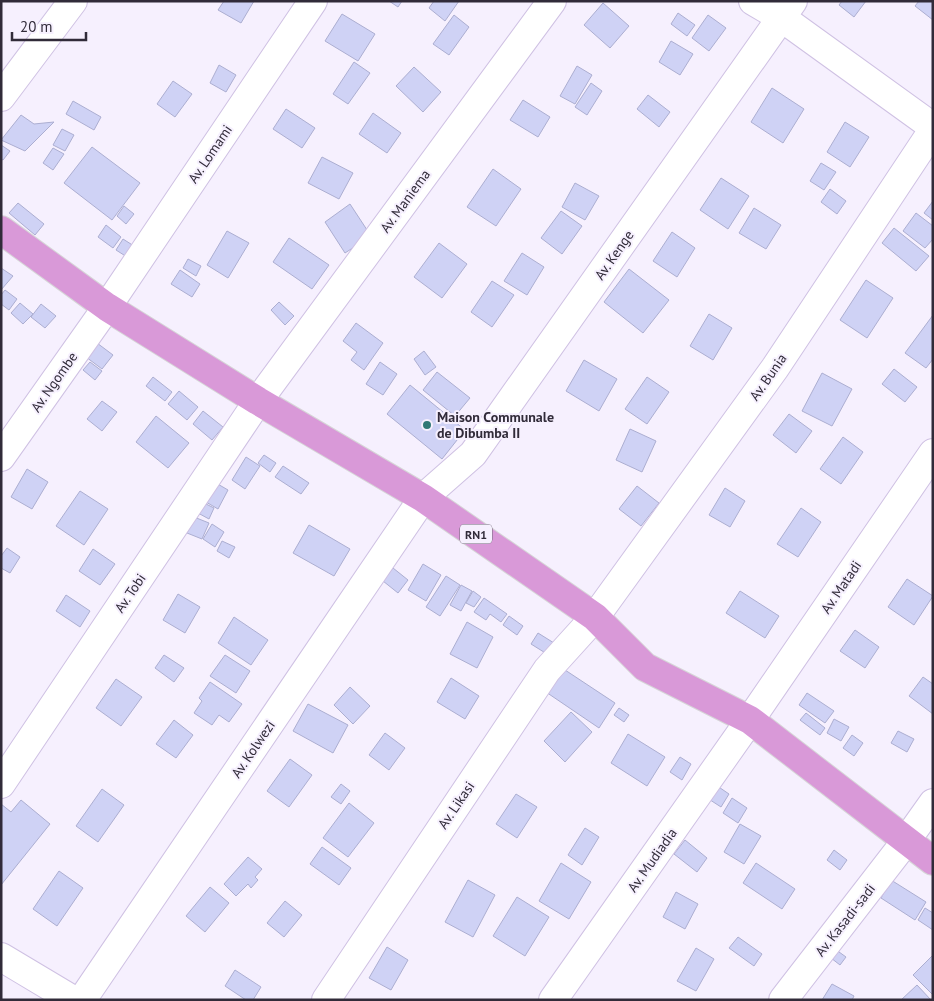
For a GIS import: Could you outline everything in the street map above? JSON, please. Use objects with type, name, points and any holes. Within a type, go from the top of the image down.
[{"type":"highway","name":"RN1","points":[[1,230],[107,307],[258,401],[423,498],[595,617],[646,667],[750,720],[933,861]]},
{"type":"street","points":[[1,98],[73,1]]},
{"type":"street","name":"Av. Lomami","points":[[107,307],[313,1]]},
{"type":"street","name":"Av. Maniema","points":[[258,401],[552,1]]},
{"type":"street","points":[[753,1],[788,9],[933,129]]},
{"type":"street","name":"Av. Kenge","points":[[423,498],[472,454],[788,9]]},
{"type":"street","name":"Av. Bunia","points":[[595,617],[775,368],[933,129]]},
{"type":"street","name":"Av. Ngombe","points":[[1,457],[107,307]]},
{"type":"street","name":"Av. Tobi","points":[[1,784],[258,401]]},
{"type":"street","name":"Av. Matadi","points":[[750,720],[933,453]]},
{"type":"street","name":"Av. Kolwezi","points":[[82,1000],[423,498]]},
{"type":"street","name":"Av. Likasi","points":[[326,1000],[547,670],[595,617]]},
{"type":"street","name":"Av. Mudiadia","points":[[554,1000],[750,720]]},
{"type":"street","name":"Av. Kasadi-sadi","points":[[783,1000],[906,841],[933,803]]},
{"type":"street","points":[[1,956],[73,1000]]},
{"type":"building","points":[[224,1],[254,1],[241,23],[218,10]]},
{"type":"building","points":[[389,1],[402,1],[398,7]]},
{"type":"building","points":[[434,1],[459,1],[445,21],[429,8]]},
{"type":"building","points":[[842,1],[866,1],[854,17],[839,5]]},
{"type":"building","points":[[919,1],[933,1],[933,20],[915,6]]},
{"type":"building","points":[[603,3],[629,26],[610,48],[584,25]]},
{"type":"building","points":[[678,13],[695,25],[687,36],[671,24]]},
{"type":"building","points":[[342,14],[375,34],[358,61],[325,41]]},
{"type":"building","points":[[454,15],[469,27],[449,55],[433,44]]},
{"type":"building","points":[[708,15],[726,28],[709,51],[692,38]]},
{"type":"building","points":[[671,41],[693,54],[680,75],[659,62]]},
{"type":"building","points":[[354,62],[370,73],[348,104],[333,94]]},
{"type":"building","points":[[219,65],[236,75],[226,92],[210,83]]},
{"type":"building","points":[[577,66],[592,75],[575,104],[560,96]]},
{"type":"building","points":[[414,67],[441,92],[423,112],[396,86]]},
{"type":"building","points":[[173,81],[192,94],[175,117],[157,104]]},
{"type":"building","points":[[591,83],[602,91],[587,115],[575,107]]},
{"type":"building","points":[[772,88],[804,109],[783,143],[751,122]]},
{"type":"building","points":[[648,95],[670,112],[659,127],[637,109]]},
{"type":"building","points":[[523,100],[550,117],[538,137],[510,120]]},
{"type":"building","points":[[73,101],[101,117],[94,130],[66,114]]},
{"type":"building","points":[[286,109],[315,128],[302,148],[273,129]]},
{"type":"building","points":[[373,113],[401,133],[387,153],[359,134]]},
{"type":"building","points":[[21,115],[34,124],[54,122],[25,151],[1,140]]},
{"type":"building","points":[[845,122],[869,137],[850,167],[827,152]]},
{"type":"building","points":[[62,129],[74,135],[65,151],[53,145]]},
{"type":"building","points":[[1,145],[10,151],[3,160],[1,159]]},
{"type":"building","points":[[92,147],[140,183],[112,220],[64,183]]},
{"type":"building","points":[[53,148],[64,154],[53,170],[43,163]]},
{"type":"building","points":[[322,157],[353,173],[339,199],[308,183]]},
{"type":"building","points":[[821,163],[836,172],[824,190],[810,181]]},
{"type":"building","points":[[493,169],[521,189],[496,226],[467,207]]},
{"type":"building","points":[[721,178],[749,196],[728,229],[700,210]]},
{"type":"building","points":[[575,183],[599,196],[585,220],[562,207]]},
{"type":"building","points":[[830,189],[846,201],[837,214],[821,202]]},
{"type":"building","points":[[933,201],[933,220],[924,213]]},
{"type":"building","points":[[18,203],[44,224],[35,235],[9,213]]},
{"type":"building","points":[[350,204],[371,236],[345,253],[325,222]]},
{"type":"building","points":[[124,206],[134,214],[126,224],[117,216]]},
{"type":"building","points":[[754,208],[781,225],[766,249],[739,233]]},
{"type":"building","points":[[561,211],[582,226],[562,254],[541,238]]},
{"type":"building","points":[[916,213],[933,226],[933,239],[925,248],[903,231]]},
{"type":"building","points":[[106,225],[121,237],[113,248],[98,237]]},
{"type":"building","points":[[894,228],[929,256],[916,271],[882,243]]},
{"type":"building","points":[[227,231],[249,243],[228,278],[207,265]]},
{"type":"building","points":[[672,232],[695,248],[677,277],[653,261]]},
{"type":"building","points":[[289,238],[329,265],[312,289],[273,262]]},
{"type":"building","points":[[123,239],[134,246],[127,257],[116,250]]},
{"type":"building","points":[[439,243],[467,264],[442,298],[414,277]]},
{"type":"building","points":[[522,253],[544,267],[527,295],[504,281]]},
{"type":"building","points":[[188,259],[201,266],[196,276],[183,268]]},
{"type":"building","points":[[1,268],[13,276],[1,290]]},
{"type":"building","points":[[629,269],[669,300],[643,333],[604,302]]},
{"type":"building","points":[[180,270],[200,284],[192,297],[171,284]]},
{"type":"building","points":[[866,280],[893,298],[867,338],[840,320]]},
{"type":"building","points":[[492,281],[514,295],[492,327],[471,312]]},
{"type":"building","points":[[5,290],[17,299],[9,310],[1,304],[1,295]]},
{"type":"building","points":[[279,302],[294,316],[285,325],[271,310]]},
{"type":"building","points":[[20,303],[33,314],[23,324],[11,313]]},
{"type":"building","points":[[41,304],[56,316],[45,328],[31,317]]},
{"type":"building","points":[[709,314],[732,328],[713,360],[690,346]]},
{"type":"building","points":[[933,315],[933,359],[926,368],[905,353]]},
{"type":"building","points":[[356,323],[383,343],[364,370],[351,360],[357,352],[343,341]]},
{"type":"building","points":[[89,337],[113,355],[102,369],[78,351]]},
{"type":"building","points":[[424,351],[436,367],[425,375],[414,359]]},
{"type":"building","points":[[584,360],[617,379],[599,411],[566,391]]},
{"type":"building","points":[[90,362],[102,371],[95,380],[83,370]]},
{"type":"building","points":[[380,362],[397,374],[383,395],[366,384]]},
{"type":"building","points":[[894,369],[917,387],[905,402],[882,384]]},
{"type":"building","points":[[437,372],[470,398],[455,416],[423,390]]},
{"type":"building","points":[[822,373],[852,389],[832,426],[802,411]]},
{"type":"building","points":[[153,377],[172,392],[165,401],[146,386]]},
{"type":"building","points":[[647,377],[669,392],[647,424],[625,409]]},
{"type":"building","points":[[410,385],[465,430],[442,459],[387,414]]},
{"type":"building","points":[[179,391],[198,407],[187,420],[168,404]]},
{"type":"building","points":[[102,401],[117,412],[102,431],[87,419]]},
{"type":"building","points":[[203,411],[223,427],[212,440],[193,424]]},
{"type":"building","points":[[789,414],[812,431],[796,453],[773,435]]},
{"type":"building","points":[[156,416],[189,443],[168,468],[136,442]]},
{"type":"building","points":[[630,429],[656,441],[642,472],[616,460]]},
{"type":"building","points":[[843,437],[863,452],[841,484],[820,469]]},
{"type":"building","points":[[264,455],[276,463],[270,472],[258,463]]},
{"type":"building","points":[[246,457],[260,466],[245,489],[232,480]]},
{"type":"building","points":[[283,466],[309,483],[301,494],[275,477]]},
{"type":"building","points":[[27,469],[48,482],[32,509],[11,497]]},
{"type":"building","points":[[216,483],[228,490],[218,509],[206,502]]},
{"type":"building","points":[[637,486],[659,503],[641,526],[619,509]]},
{"type":"building","points":[[725,488],[745,501],[730,527],[709,515]]},
{"type":"building","points":[[80,491],[108,509],[84,545],[56,526]]},
{"type":"building","points":[[204,503],[214,508],[209,519],[198,513]]},
{"type":"building","points":[[801,508],[821,522],[798,557],[777,544]]},
{"type":"building","points":[[194,517],[209,523],[202,539],[187,533]]},
{"type":"building","points":[[212,524],[224,532],[215,547],[203,539]]},
{"type":"building","points":[[309,525],[350,549],[334,576],[293,553]]},
{"type":"building","points":[[222,541],[235,547],[229,558],[217,551]]},
{"type":"building","points":[[7,548],[20,557],[10,573],[1,568],[1,556]]},
{"type":"building","points":[[93,549],[115,564],[100,585],[79,571]]},
{"type":"building","points":[[423,564],[441,575],[426,601],[408,590]]},
{"type":"building","points":[[393,568],[408,580],[398,593],[383,581]]},
{"type":"building","points":[[446,576],[460,585],[440,616],[426,607]]},
{"type":"building","points":[[907,579],[933,596],[914,625],[888,607]]},
{"type":"building","points":[[461,585],[472,591],[461,611],[450,605]]},
{"type":"building","points":[[473,591],[481,597],[474,607],[466,603]]},
{"type":"building","points":[[740,591],[779,616],[765,638],[726,613]]},
{"type":"building","points":[[178,594],[200,607],[185,633],[163,620]]},
{"type":"building","points":[[66,595],[90,611],[80,627],[56,611]]},
{"type":"building","points":[[484,598],[507,614],[501,622],[490,614],[486,620],[474,612]]},
{"type":"building","points":[[509,616],[523,626],[517,635],[503,625]]},
{"type":"building","points":[[234,617],[268,640],[251,665],[218,643]]},
{"type":"building","points":[[467,622],[493,637],[477,668],[450,654]]},
{"type":"building","points":[[855,630],[879,647],[865,668],[840,651]]},
{"type":"building","points":[[538,633],[554,643],[547,654],[531,644]]},
{"type":"building","points":[[164,655],[184,668],[174,682],[155,668]]},
{"type":"building","points":[[225,655],[250,671],[236,693],[210,676]]},
{"type":"building","points":[[559,666],[615,703],[599,728],[543,690]]},
{"type":"building","points":[[923,677],[933,684],[933,714],[909,696]]},
{"type":"building","points":[[451,678],[479,696],[465,719],[437,702]]},
{"type":"building","points":[[116,679],[142,697],[121,726],[96,708]]},
{"type":"building","points":[[210,682],[242,704],[229,722],[219,715],[212,725],[194,713],[202,701],[199,698]]},
{"type":"building","points":[[350,687],[370,706],[353,724],[334,705]]},
{"type":"building","points":[[807,693],[834,711],[825,723],[799,705]]},
{"type":"building","points":[[308,704],[348,725],[333,753],[293,731]]},
{"type":"building","points":[[619,708],[629,715],[624,722],[614,715]]},
{"type":"building","points":[[571,712],[592,732],[565,762],[544,741]]},
{"type":"building","points":[[806,713],[825,728],[820,735],[800,720]]},
{"type":"building","points":[[834,719],[849,727],[841,741],[827,733]]},
{"type":"building","points":[[174,720],[193,735],[176,758],[156,744]]},
{"type":"building","points":[[898,731],[914,739],[907,752],[891,743]]},
{"type":"building","points":[[385,733],[405,748],[389,770],[369,755]]},
{"type":"building","points":[[628,734],[665,757],[647,786],[611,763]]},
{"type":"building","points":[[852,735],[863,743],[854,756],[843,748]]},
{"type":"building","points":[[680,757],[691,764],[682,780],[670,772]]},
{"type":"building","points":[[290,759],[312,775],[289,807],[267,791]]},
{"type":"building","points":[[710,781],[729,794],[721,807],[701,794]]},
{"type":"building","points":[[341,784],[350,791],[341,804],[331,797]]},
{"type":"building","points":[[102,789],[124,805],[98,842],[76,826]]},
{"type":"building","points":[[516,794],[537,807],[517,838],[496,824]]},
{"type":"building","points":[[732,798],[747,808],[738,823],[723,813]]},
{"type":"building","points":[[21,800],[50,824],[1,885],[1,804],[11,812]]},
{"type":"building","points":[[349,803],[374,823],[348,857],[323,838]]},
{"type":"building","points":[[740,824],[761,836],[744,864],[724,852]]},
{"type":"building","points":[[585,828],[599,837],[582,865],[568,855]]},
{"type":"building","points":[[685,840],[707,858],[697,872],[674,854]]},
{"type":"building","points":[[322,847],[351,868],[339,885],[310,864]]},
{"type":"building","points":[[834,850],[847,860],[840,870],[827,860]]},
{"type":"building","points":[[248,857],[262,869],[255,877],[258,880],[251,888],[248,884],[236,896],[224,884]]},
{"type":"building","points":[[561,863],[591,882],[569,919],[539,901]]},
{"type":"building","points":[[756,863],[795,889],[782,909],[743,883]]},
{"type":"building","points":[[59,871],[83,888],[57,926],[33,909]]},
{"type":"building","points":[[468,880],[495,895],[473,937],[445,922]]},
{"type":"building","points":[[891,880],[926,902],[915,920],[881,898]]},
{"type":"building","points":[[210,887],[229,903],[205,932],[186,916]]},
{"type":"building","points":[[676,892],[698,904],[685,929],[663,917]]},
{"type":"building","points":[[517,897],[549,917],[525,956],[493,936]]},
{"type":"building","points":[[285,901],[302,915],[284,937],[267,923]]},
{"type":"building","points":[[925,908],[933,913],[933,930],[918,920]]},
{"type":"building","points":[[738,937],[762,954],[754,966],[729,948]]},
{"type":"building","points":[[828,944],[846,957],[840,965],[822,951]]},
{"type":"building","points":[[387,947],[408,960],[391,990],[369,978]]},
{"type":"building","points":[[696,948],[714,959],[696,991],[677,981]]},
{"type":"building","points":[[933,955],[933,995],[913,975]]},
{"type":"building","points":[[235,970],[261,987],[253,1000],[246,1000],[225,986]]},
{"type":"building","points":[[832,984],[854,996],[852,1000],[822,1000]]},
{"type":"building","points":[[917,985],[931,1000],[901,1000]]},
{"type":"place","name":"Maison Communale de Dibumba II","points":[[427,425]]}]
